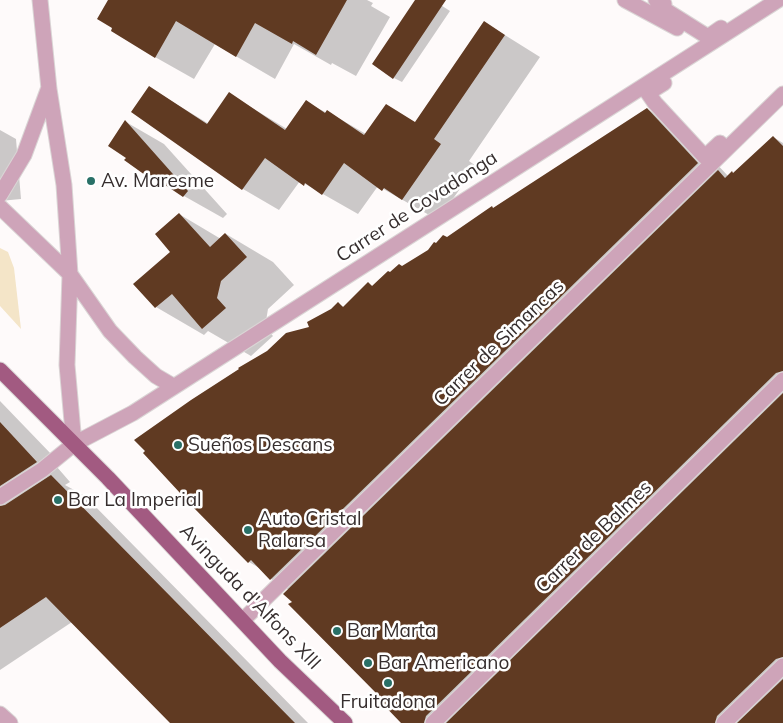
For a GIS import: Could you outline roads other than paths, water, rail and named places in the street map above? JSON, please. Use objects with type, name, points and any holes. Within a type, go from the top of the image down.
[{"type":"main road","name":"Avinguda d'Alfons XIII","points":[[0,370],[74,444],[280,661],[345,723]]},
{"type":"street","points":[[40,0],[49,89],[64,185],[70,274],[67,365],[74,444]]},
{"type":"street","points":[[625,0],[683,32],[703,48]]},
{"type":"street","points":[[656,0],[664,4],[662,8],[708,37],[764,0]]},
{"type":"street","name":"Carrer de Covadonga","points":[[0,497],[42,470],[74,444],[122,419],[778,0]]},
{"type":"street","points":[[783,6],[648,93],[655,103],[706,157],[783,82]]},
{"type":"street","points":[[0,195],[24,155],[49,89]]},
{"type":"street","name":"Carrer de Simancas","points":[[243,620],[780,104]]},
{"type":"street","points":[[0,207],[70,274],[110,331],[135,357],[156,376],[173,386]]},
{"type":"street","name":"Carrer de Balmes","points":[[433,723],[783,380]]},
{"type":"street","points":[[724,723],[783,666]]},
{"type":"street","points":[[0,714],[10,723]]},
{"type":"place","name":"Av. Maresme","points":[[91,181]]},
{"type":"place","name":"Sueños Descans","points":[[178,445]]},
{"type":"place","name":"Bar La Imperial","points":[[58,500]]},
{"type":"place","name":"Auto Cristal Ralarsa","points":[[248,530]]},
{"type":"place","name":"Bar Marta","points":[[337,631]]},
{"type":"place","name":"Bar Americano","points":[[368,663]]},
{"type":"place","name":"Fruitadona","points":[[388,683]]}]
